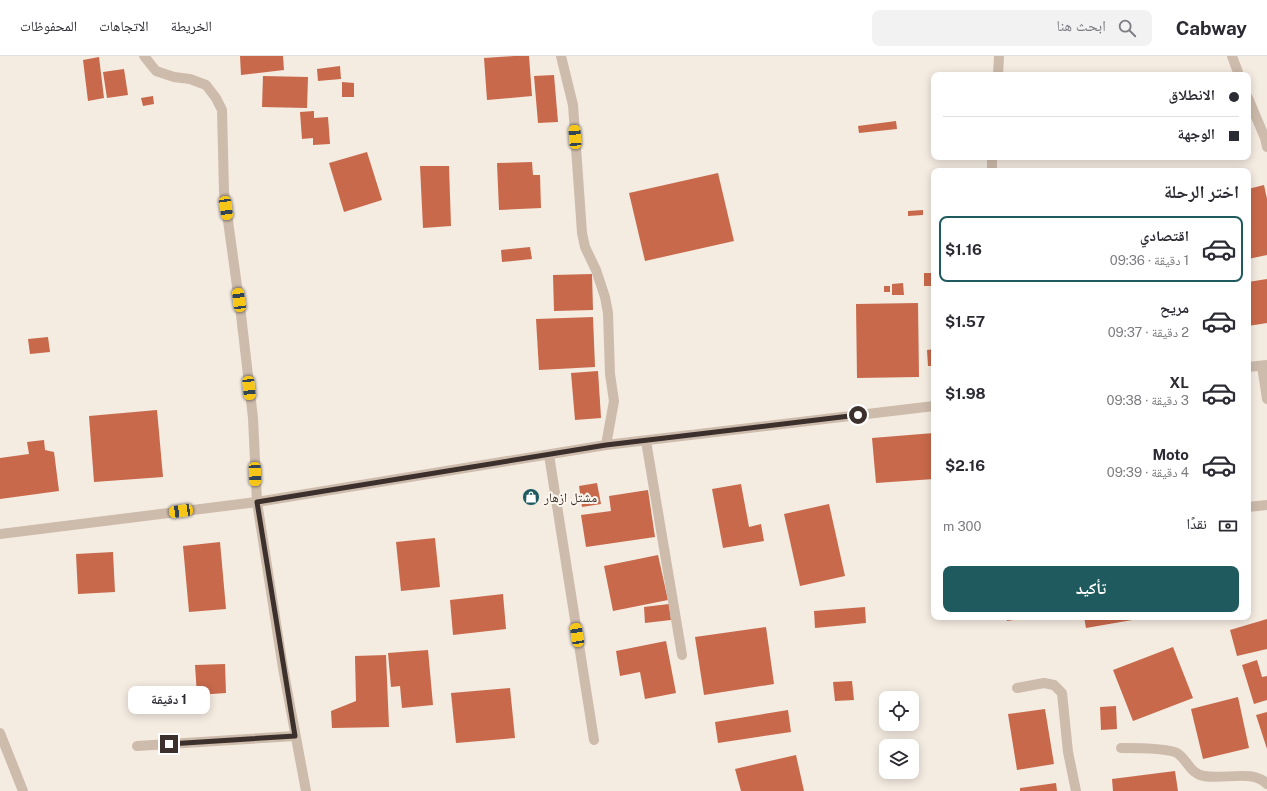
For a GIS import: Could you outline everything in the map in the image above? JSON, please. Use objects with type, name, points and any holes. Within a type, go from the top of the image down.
[{"type":"street","points":[[144,56],[156,71],[174,77],[190,79],[206,85],[216,98],[222,110],[224,192],[252,410],[257,502],[295,736],[306,791]]},
{"type":"street","points":[[561,56],[573,105],[582,233],[585,247],[605,297],[608,313],[610,374],[614,401],[606,445]]},
{"type":"street","points":[[998,72],[999,56]]},
{"type":"street","points":[[1232,56],[1238,72]]},
{"type":"street","points":[[1251,105],[1265,138],[1267,147]]},
{"type":"street","points":[[1251,367],[1264,365],[1267,399]]},
{"type":"street","points":[[0,534],[257,502],[606,445],[931,406]]},
{"type":"street","points":[[646,441],[682,655]]},
{"type":"street","points":[[549,455],[594,740]]},
{"type":"street","points":[[1251,507],[1267,505]]},
{"type":"street","points":[[1017,688],[1044,683],[1054,685],[1062,693],[1068,752],[1076,791]]},
{"type":"street","points":[[0,733],[22,791]]},
{"type":"street","points":[[137,746],[295,736]]},
{"type":"street","points":[[1121,748],[1169,751],[1176,753],[1198,775],[1206,777],[1256,777],[1263,780],[1267,784]]},
{"type":"building","points":[[240,56],[283,56],[284,70],[241,75]]},
{"type":"building","points":[[529,56],[532,96],[487,100],[484,58]]},
{"type":"building","points":[[99,57],[104,98],[88,101],[83,60]]},
{"type":"building","points":[[340,66],[341,79],[318,81],[317,69]]},
{"type":"building","points":[[124,69],[128,95],[107,98],[103,72]]},
{"type":"building","points":[[554,75],[558,122],[538,123],[534,76]]},
{"type":"building","points":[[263,76],[308,77],[307,108],[262,107]]},
{"type":"building","points":[[342,82],[354,83],[354,97],[342,97]]},
{"type":"building","points":[[153,96],[154,104],[143,106],[141,98]]},
{"type":"building","points":[[314,111],[314,118],[328,117],[330,144],[313,145],[313,138],[302,139],[300,112]]},
{"type":"building","points":[[896,121],[897,129],[859,133],[858,126]]},
{"type":"building","points":[[367,152],[382,200],[344,212],[329,163]]},
{"type":"building","points":[[532,162],[533,175],[540,175],[541,208],[499,210],[497,163]]},
{"type":"building","points":[[420,166],[449,166],[451,226],[423,228]]},
{"type":"building","points":[[718,173],[734,241],[645,261],[629,193]]},
{"type":"building","points":[[1264,185],[1267,199],[1267,255],[1251,258],[1251,188]]},
{"type":"building","points":[[923,210],[923,215],[908,216],[908,211]]},
{"type":"building","points":[[530,247],[532,259],[502,262],[501,250]]},
{"type":"building","points":[[924,273],[931,273],[931,286],[924,286]]},
{"type":"building","points":[[592,274],[593,310],[554,311],[553,275]]},
{"type":"building","points":[[1267,279],[1267,323],[1251,326],[1251,282]]},
{"type":"building","points":[[903,283],[904,295],[892,295],[892,284]]},
{"type":"building","points":[[884,286],[890,286],[890,292],[884,292]]},
{"type":"building","points":[[918,303],[919,377],[857,378],[856,304]]},
{"type":"building","points":[[593,317],[595,367],[539,370],[536,319]]},
{"type":"building","points":[[48,337],[50,352],[30,354],[28,339]]},
{"type":"building","points":[[931,349],[931,366],[928,366],[927,350]]},
{"type":"building","points":[[598,371],[601,418],[575,420],[571,373]]},
{"type":"building","points":[[157,410],[163,477],[94,482],[89,416]]},
{"type":"building","points":[[931,433],[931,479],[876,483],[872,438]]},
{"type":"building","points":[[44,440],[45,450],[54,452],[59,491],[0,499],[0,458],[29,454],[27,442]]},
{"type":"building","points":[[597,483],[601,504],[582,507],[579,486]]},
{"type":"building","points":[[741,484],[749,527],[761,524],[764,541],[723,548],[712,489]]},
{"type":"building","points":[[648,490],[655,537],[586,547],[581,515],[611,511],[609,496]]},
{"type":"building","points":[[829,504],[845,576],[800,586],[784,514]]},
{"type":"building","points":[[435,538],[440,587],[401,591],[396,542]]},
{"type":"building","points":[[220,542],[226,609],[189,612],[183,546]]},
{"type":"building","points":[[113,552],[115,592],[78,594],[76,554]]},
{"type":"building","points":[[658,555],[668,600],[613,611],[604,566]]},
{"type":"building","points":[[503,594],[506,629],[453,635],[450,600]]},
{"type":"building","points":[[669,604],[671,620],[645,623],[644,607]]},
{"type":"building","points":[[865,607],[866,623],[815,628],[814,611]]},
{"type":"building","points":[[1267,619],[1267,649],[1237,656],[1230,630]]},
{"type":"building","points":[[1085,620],[1132,620],[1086,628]]},
{"type":"building","points":[[766,627],[774,684],[704,695],[695,637]]},
{"type":"building","points":[[666,641],[676,693],[645,699],[640,672],[620,676],[616,651]]},
{"type":"building","points":[[1173,647],[1193,698],[1133,721],[1113,670]]},
{"type":"building","points":[[428,650],[433,705],[402,708],[400,686],[391,687],[388,653]]},
{"type":"building","points":[[386,655],[389,727],[332,728],[331,711],[356,701],[355,656]]},
{"type":"building","points":[[1257,660],[1262,677],[1267,676],[1267,700],[1254,704],[1242,665]]},
{"type":"building","points":[[225,664],[226,693],[197,695],[195,665]]},
{"type":"building","points":[[852,681],[854,700],[835,701],[833,682]]},
{"type":"building","points":[[510,688],[515,738],[456,743],[451,693]]},
{"type":"building","points":[[1238,697],[1249,748],[1203,759],[1191,709]]},
{"type":"building","points":[[1116,706],[1117,729],[1101,730],[1100,707]]},
{"type":"building","points":[[1045,709],[1054,764],[1017,770],[1008,714]]},
{"type":"building","points":[[788,710],[791,732],[718,743],[715,722]]},
{"type":"building","points":[[1267,712],[1267,749],[1256,715]]},
{"type":"building","points":[[796,755],[804,791],[741,791],[735,769]]},
{"type":"building","points":[[1175,771],[1178,791],[1113,791],[1112,779]]},
{"type":"building","points":[[1056,783],[1057,791],[1020,791],[1020,788]]},
{"type":"place","name":"مشتل ازهار","points":[[531,497]]},
{"type":"route","points":[[169,744],[295,736],[257,502],[606,445],[858,415]]}]
